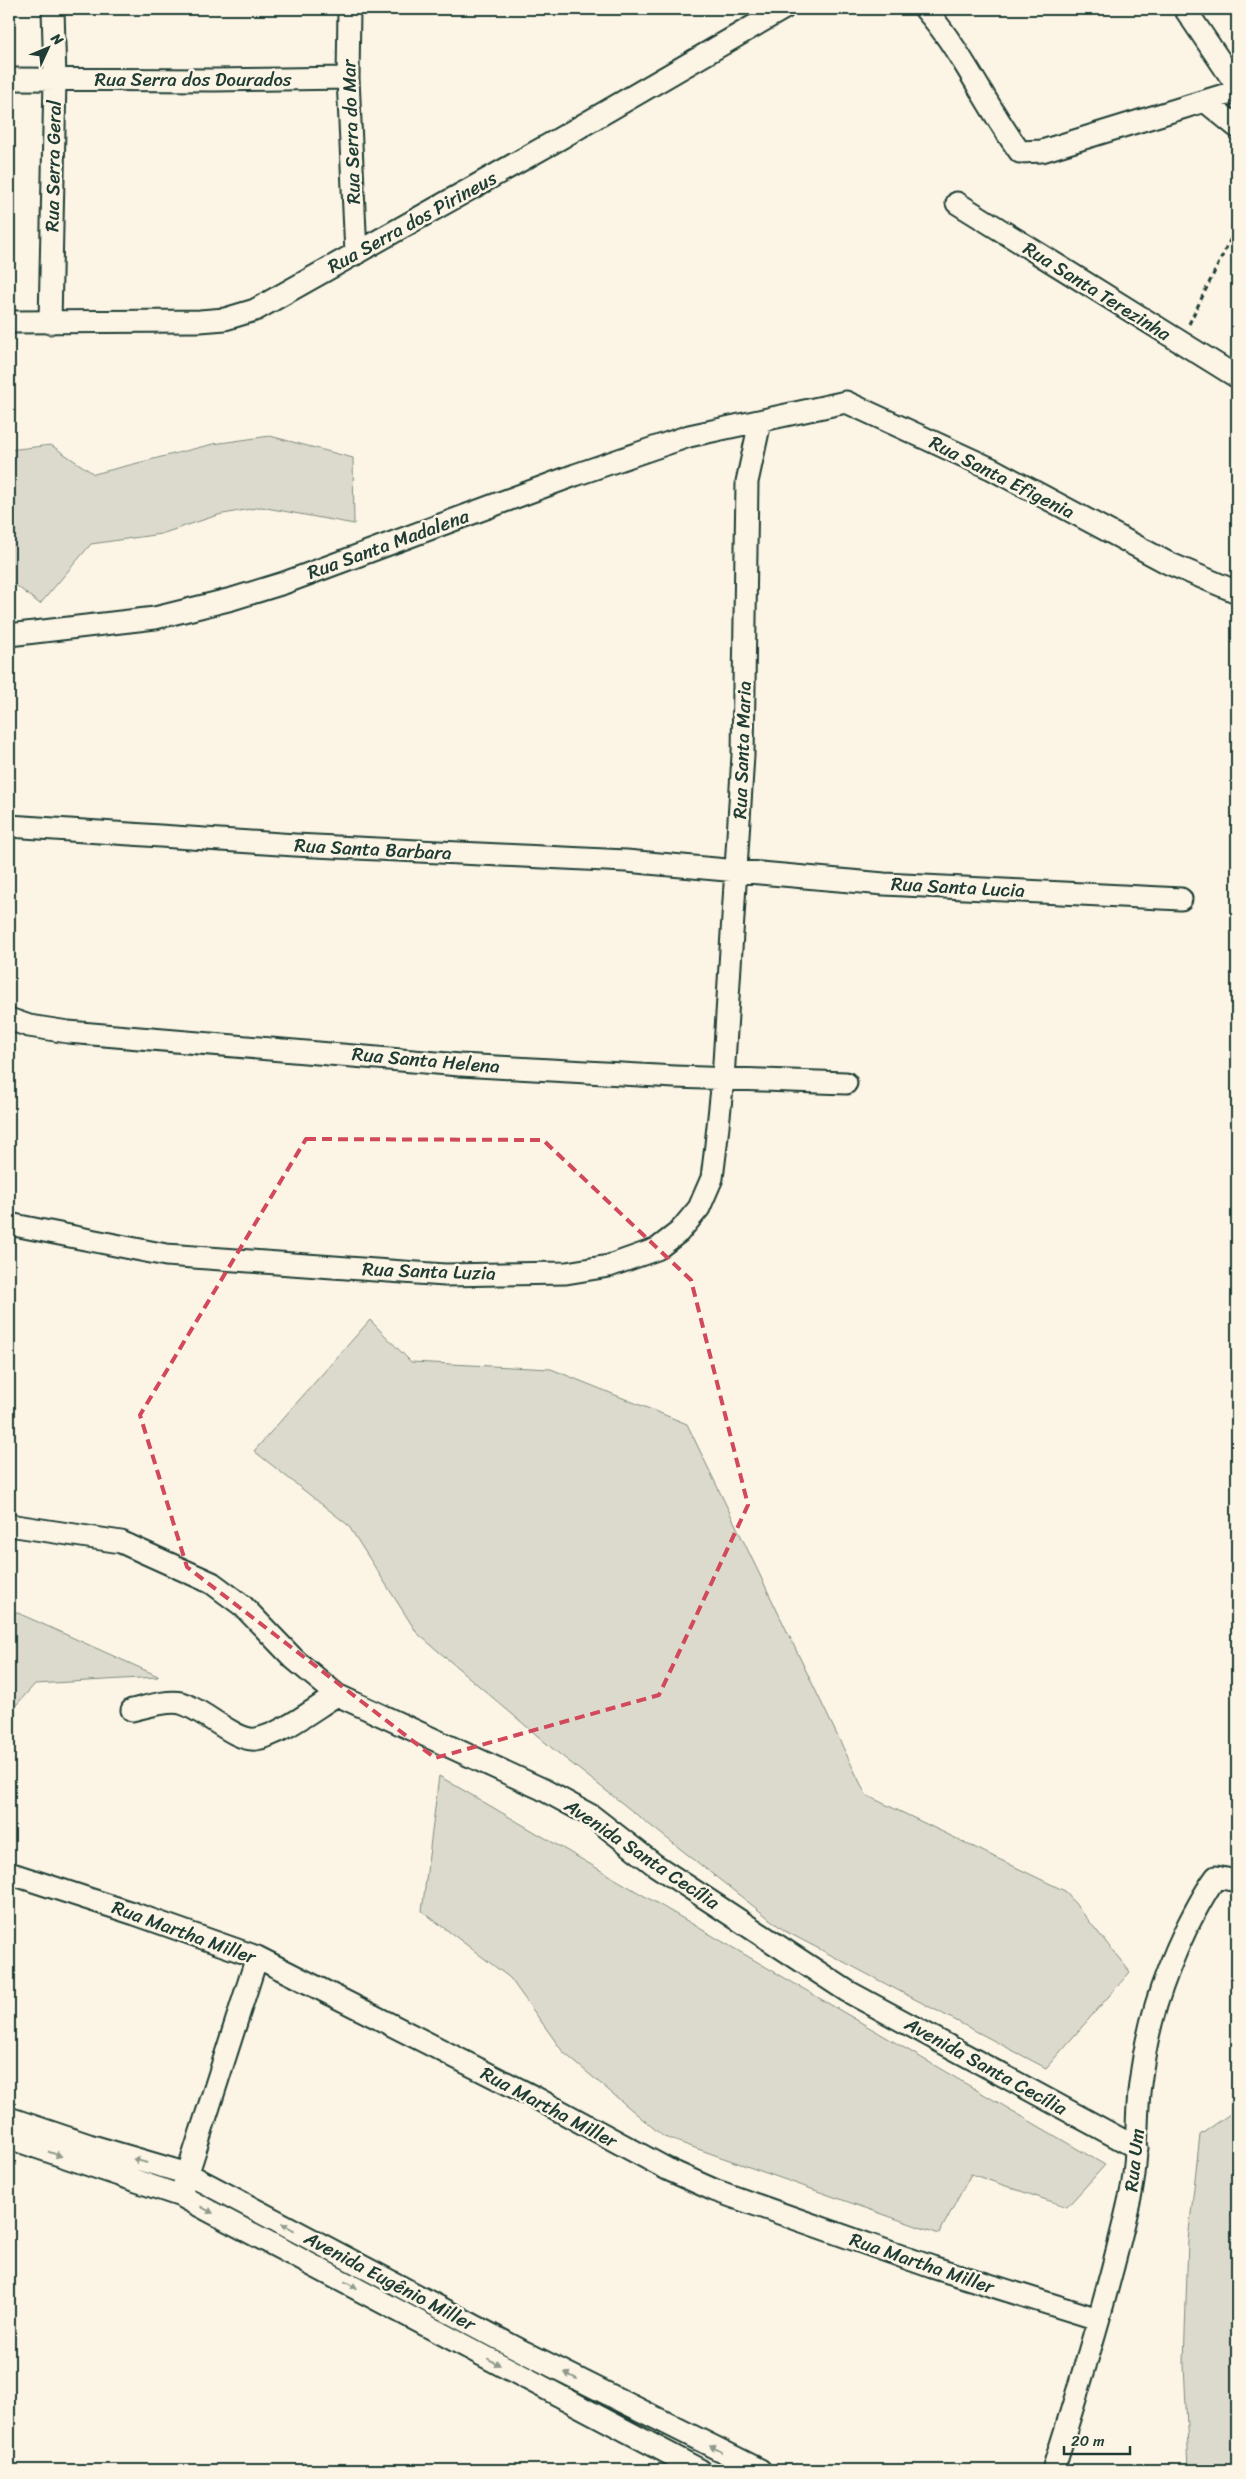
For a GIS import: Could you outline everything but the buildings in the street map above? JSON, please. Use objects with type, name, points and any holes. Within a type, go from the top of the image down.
[{"type":"street","name":"Rua Serra Geral","points":[[50,323],[55,79],[53,9]]},
{"type":"street","name":"Rua Serra do Mar","points":[[349,9],[348,78],[356,254]]},
{"type":"street","name":"Rua Serra dos Pirineus","points":[[9,322],[200,321],[226,319],[255,310],[783,9]]},
{"type":"street","points":[[925,9],[944,32],[1005,132],[1020,152],[1042,151],[1237,90]]},
{"type":"street","points":[[1185,9],[1237,86]]},
{"type":"street","name":"Rua Serra dos Dourados","points":[[9,79],[215,80],[348,78]]},
{"type":"street","points":[[1205,100],[1237,127]]},
{"type":"street","name":"Rua Santa Terezinha","points":[[957,203],[1237,377]]},
{"type":"street","name":"Rua Santa Efigenia","points":[[760,422],[846,402],[992,469],[1168,562],[1237,592]]},
{"type":"street","name":"Rua Santa Madalena","points":[[9,635],[155,618],[232,599],[284,583],[575,475],[689,436],[760,422]]},
{"type":"street","name":"Rua Santa Maria","points":[[723,1078],[743,755],[747,482],[760,422]]},
{"type":"street","name":"Rua Santa Barbara","points":[[9,826],[295,845],[626,861],[736,869]]},
{"type":"street","name":"Rua Santa Lucia","points":[[736,869],[884,884],[1181,899]]},
{"type":"street","name":"Rua Santa Helena","points":[[9,1019],[29,1026],[68,1032],[241,1047],[301,1050],[460,1065],[846,1083]]},
{"type":"street","name":"Rua Santa Luzia","points":[[9,1224],[166,1255],[435,1275],[566,1273],[609,1266],[657,1249],[679,1232],[698,1208],[712,1178],[723,1078]]},
{"type":"street","name":"Avenida Santa Cecília","points":[[9,1525],[121,1542],[212,1583],[243,1606],[294,1659],[337,1695],[542,1789],[592,1816],[655,1865],[739,1919],[784,1952],[846,1991],[1137,2148]]},
{"type":"street","points":[[132,1710],[180,1703],[201,1712],[244,1738],[255,1739],[281,1728],[337,1695]]},
{"type":"street","points":[[1216,1877],[1237,1867]]},
{"type":"street","name":"Rua Martha Miller","points":[[9,1873],[258,1957],[536,2098],[633,2152],[714,2190],[932,2268],[1098,2319]]},
{"type":"street","points":[[1216,1877],[1237,1882]]},
{"type":"street","name":"Rua Um","points":[[1053,2470],[1098,2319],[1132,2191],[1137,2148],[1140,2085],[1152,2011],[1167,1969],[1205,1892],[1216,1877]]},
{"type":"street","points":[[180,2196],[258,1957]]},
{"type":"street","name":"Avenida Eugênio Miller","points":[[9,2118],[88,2146],[188,2174],[524,2352],[760,2470]]},
{"type":"street","name":"Avenida Eugênio Miller","points":[[9,2138],[139,2184],[180,2196],[700,2470]]},
{"type":"path","points":[[1180,343],[1234,232],[1237,208]]},
{"type":"highlighted area","points":[[306,1139],[543,1140],[691,1280],[748,1505],[659,1695],[435,1758],[187,1567],[140,1415]]},
{"type":"shaded area","points":[[270,436],[353,458],[354,524],[261,507],[218,515],[161,534],[91,544],[40,604],[9,580],[9,450],[51,445],[94,474],[213,444]]},
{"type":"shaded area","points":[[370,1320],[411,1362],[551,1369],[687,1424],[866,1795],[1065,1891],[1130,1972],[1046,2068],[785,1931],[553,1749],[417,1633],[348,1525],[254,1451]]},
{"type":"shaded area","points":[[9,1609],[158,1677],[35,1684],[9,1713]]},
{"type":"shaded area","points":[[439,1776],[1105,2165],[1067,2207],[971,2174],[939,2234],[664,2137],[563,2052],[510,1978],[422,1911]]},
{"type":"shaded area","points":[[1237,2109],[1237,2470],[1189,2470],[1184,2364],[1188,2240],[1200,2135]]}]
